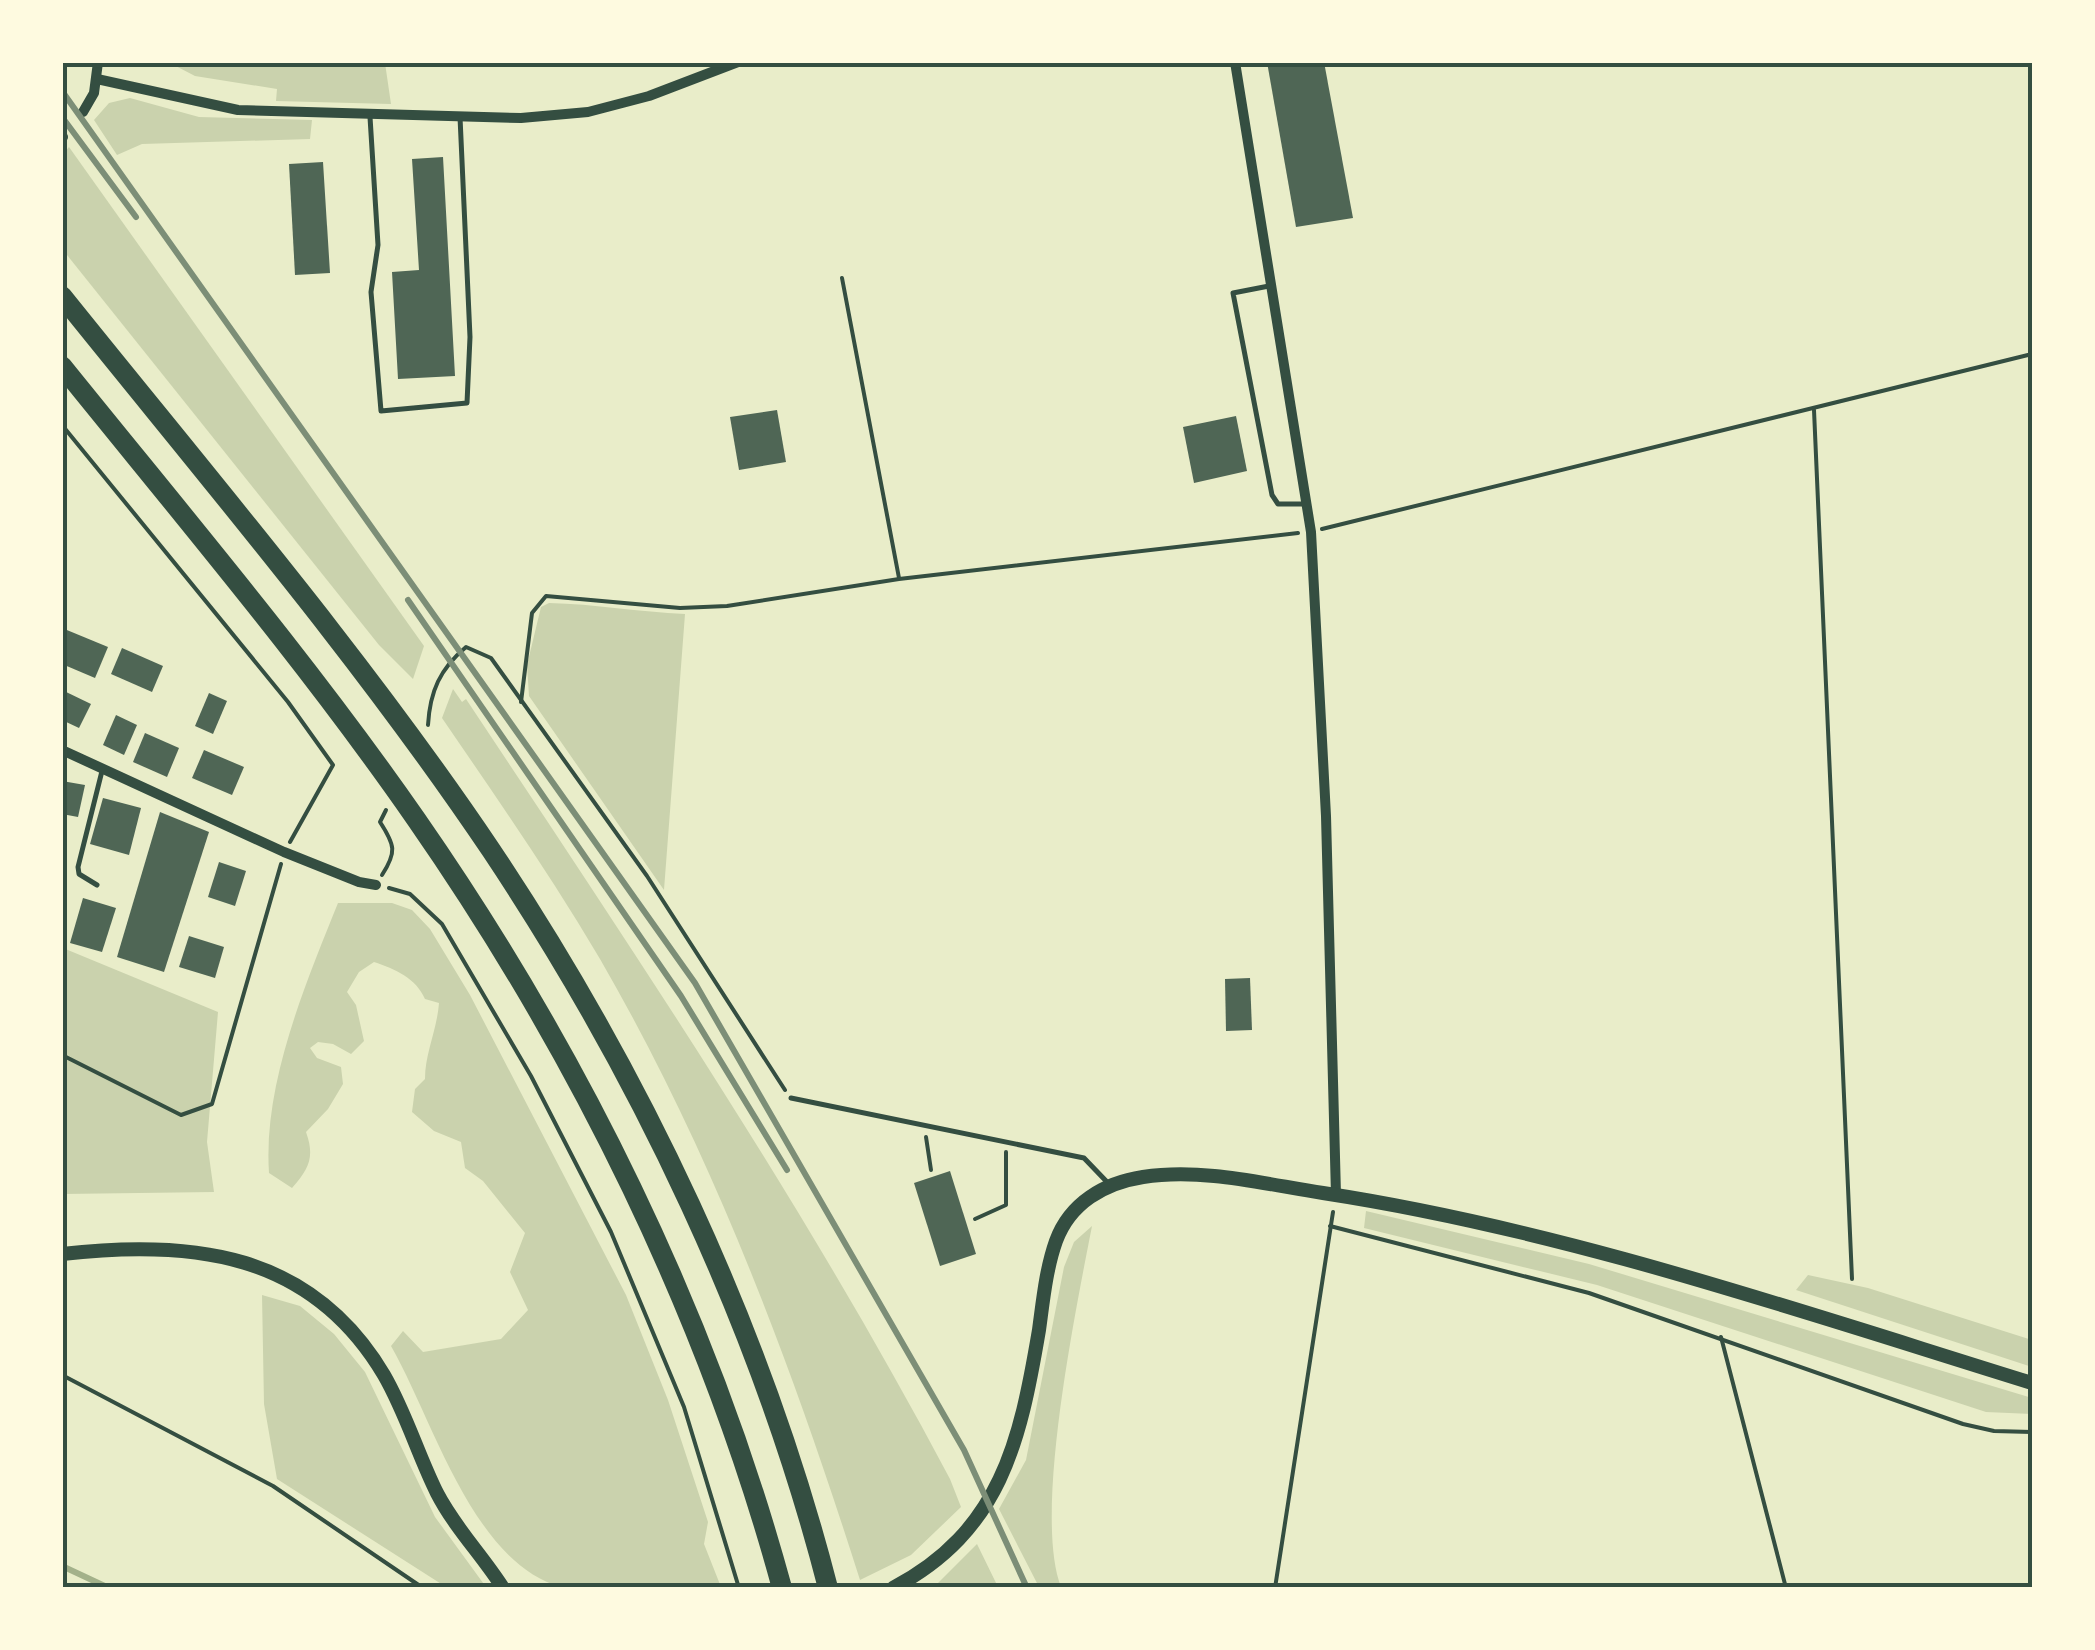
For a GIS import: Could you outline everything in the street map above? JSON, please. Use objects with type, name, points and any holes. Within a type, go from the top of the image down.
[{"type":"highway","points":[[62,296],[448,788],[559,959],[625,1074],[697,1221],[764,1384],[828,1588]]},
{"type":"highway","points":[[62,366],[353,734],[415,818],[512,968],[586,1098],[658,1246],[724,1406],[780,1582]]},
{"type":"street","points":[[83,112],[97,79],[98,62]]},
{"type":"street","points":[[97,79],[238,110],[521,118],[588,112],[649,96],[738,62]]},
{"type":"street","points":[[1235,62],[1311,532],[1326,816],[1336,1195]]},
{"type":"street","points":[[62,750],[284,852],[376,885]]},
{"type":"street","points":[[893,1588],[930,1566],[962,1538],[1001,1481],[1019,1430],[1057,1240],[1071,1214],[1109,1186],[1172,1174],[1413,1206],[1592,1250],[2032,1383]]},
{"type":"street","points":[[62,1254],[182,1249],[233,1257],[277,1274],[332,1311],[372,1357],[450,1515],[500,1583],[512,1588]]},
{"type":"lane","points":[[370,114],[378,246],[372,292],[382,411],[467,404],[470,337],[460,116]]},
{"type":"lane","points":[[1273,285],[1234,293],[1272,495],[1278,504],[1307,504]]},
{"type":"lane","points":[[98,885],[80,874],[78,867],[103,768]]},
{"type":"lane","points":[[790,1098],[1084,1158],[1109,1186]]},
{"type":"path","points":[[842,278],[899,579]]},
{"type":"path","points":[[522,702],[532,612],[546,596],[623,605],[727,606],[899,579],[1311,532],[2032,354]]},
{"type":"path","points":[[1814,408],[1852,1279]]},
{"type":"path","points":[[62,425],[288,702],[333,765],[284,852],[212,1104],[181,1115],[62,1055]]},
{"type":"path","points":[[428,725],[430,698],[446,664],[466,647],[490,658],[646,876],[790,1098]]},
{"type":"path","points":[[380,822],[395,845],[395,855],[376,885],[410,894],[442,924],[532,1076],[611,1232],[684,1407],[739,1588]]},
{"type":"path","points":[[925,1128],[931,1170]]},
{"type":"path","points":[[974,1219],[1006,1205],[1006,1142]]},
{"type":"path","points":[[1275,1588],[1330,1226],[1590,1293],[1963,1424],[1994,1431],[2032,1432]]},
{"type":"path","points":[[1721,1337],[1786,1588]]},
{"type":"path","points":[[62,1375],[273,1486],[423,1588]]},
{"type":"green space","points":[[170,63],[385,63],[391,104],[276,101],[277,89],[195,76]]},
{"type":"green space","points":[[130,98],[199,117],[312,120],[310,139],[142,144],[117,155],[94,120],[109,103]]},
{"type":"green space","points":[[69,147],[424,646],[413,679],[379,645],[63,250],[63,154]]},
{"type":"green space","points":[[549,603],[685,614],[664,890],[529,696],[527,665],[541,607]]},
{"type":"green space","points":[[453,689],[462,702],[466,699],[718,1083],[838,1278],[950,1479],[961,1507],[911,1555],[860,1580],[778,1341],[679,1108],[600,959],[442,718]]},
{"type":"green space","points":[[338,903],[392,903],[412,910],[430,929],[470,995],[626,1295],[668,1400],[708,1522],[704,1544],[721,1587],[561,1587],[530,1572],[503,1549],[479,1519],[440,1448],[391,1346],[403,1331],[423,1352],[501,1339],[528,1310],[510,1272],[525,1233],[483,1181],[465,1168],[461,1142],[434,1131],[412,1112],[415,1089],[425,1079],[439,1003],[425,999],[410,980],[382,965],[374,962],[359,972],[347,992],[356,1005],[364,1041],[351,1054],[333,1044],[318,1042],[310,1048],[317,1058],[341,1067],[343,1084],[328,1109],[306,1132],[310,1156],[298,1181],[292,1188],[269,1173],[269,1139],[279,1070],[300,1001]]},
{"type":"green space","points":[[63,948],[218,1012],[207,1142],[214,1192],[63,1194]]},
{"type":"green space","points":[[1366,1211],[1589,1264],[2032,1398],[2032,1414],[1986,1412],[1597,1285],[1364,1228]]},
{"type":"green space","points":[[1092,1226],[1054,1463],[1054,1554],[1061,1587],[1039,1587],[999,1509],[1026,1460],[1064,1267],[1074,1242]]},
{"type":"green space","points":[[1808,1275],[1868,1288],[2032,1340],[2032,1367],[1796,1290]]},
{"type":"green space","points":[[262,1295],[300,1306],[334,1334],[365,1372],[435,1517],[486,1587],[446,1587],[277,1479],[264,1404]]},
{"type":"green space","points":[[977,1544],[998,1587],[931,1587],[936,1585]]},
{"type":"building","points":[[1267,62],[1324,62],[1353,218],[1296,227]]},
{"type":"building","points":[[443,157],[455,376],[398,379],[392,272],[419,270],[412,159]]},
{"type":"building","points":[[323,162],[330,273],[295,275],[289,164]]},
{"type":"building","points":[[777,410],[786,462],[739,470],[730,417]]},
{"type":"building","points":[[1236,416],[1247,471],[1194,483],[1183,427]]},
{"type":"building","points":[[62,628],[108,647],[95,678],[62,664]]},
{"type":"building","points":[[122,648],[163,666],[152,692],[111,674]]},
{"type":"building","points":[[62,690],[91,704],[79,728],[62,720]]},
{"type":"building","points":[[209,693],[227,701],[213,734],[195,726]]},
{"type":"building","points":[[116,715],[137,725],[124,755],[103,745]]},
{"type":"building","points":[[145,733],[179,748],[167,777],[133,762]]},
{"type":"building","points":[[204,750],[244,767],[232,795],[192,778]]},
{"type":"building","points":[[62,781],[85,785],[78,817],[62,814]]},
{"type":"building","points":[[103,798],[141,808],[129,855],[90,844]]},
{"type":"building","points":[[160,812],[209,832],[164,972],[117,957]]},
{"type":"building","points":[[219,862],[246,871],[235,906],[208,897]]},
{"type":"building","points":[[83,898],[116,908],[102,952],[70,943]]},
{"type":"building","points":[[189,936],[224,947],[215,978],[179,967]]},
{"type":"building","points":[[1250,978],[1252,1030],[1226,1031],[1225,979]]},
{"type":"building","points":[[950,1171],[976,1254],[940,1266],[914,1183]]},
{"type":"waterway","points":[[62,1566],[109,1588]]},
{"type":"railway","points":[[62,91],[695,983],[964,1450],[1027,1588]]},
{"type":"railway","points":[[62,117],[136,217]]},
{"type":"railway","points":[[408,600],[681,996],[787,1170]]}]
